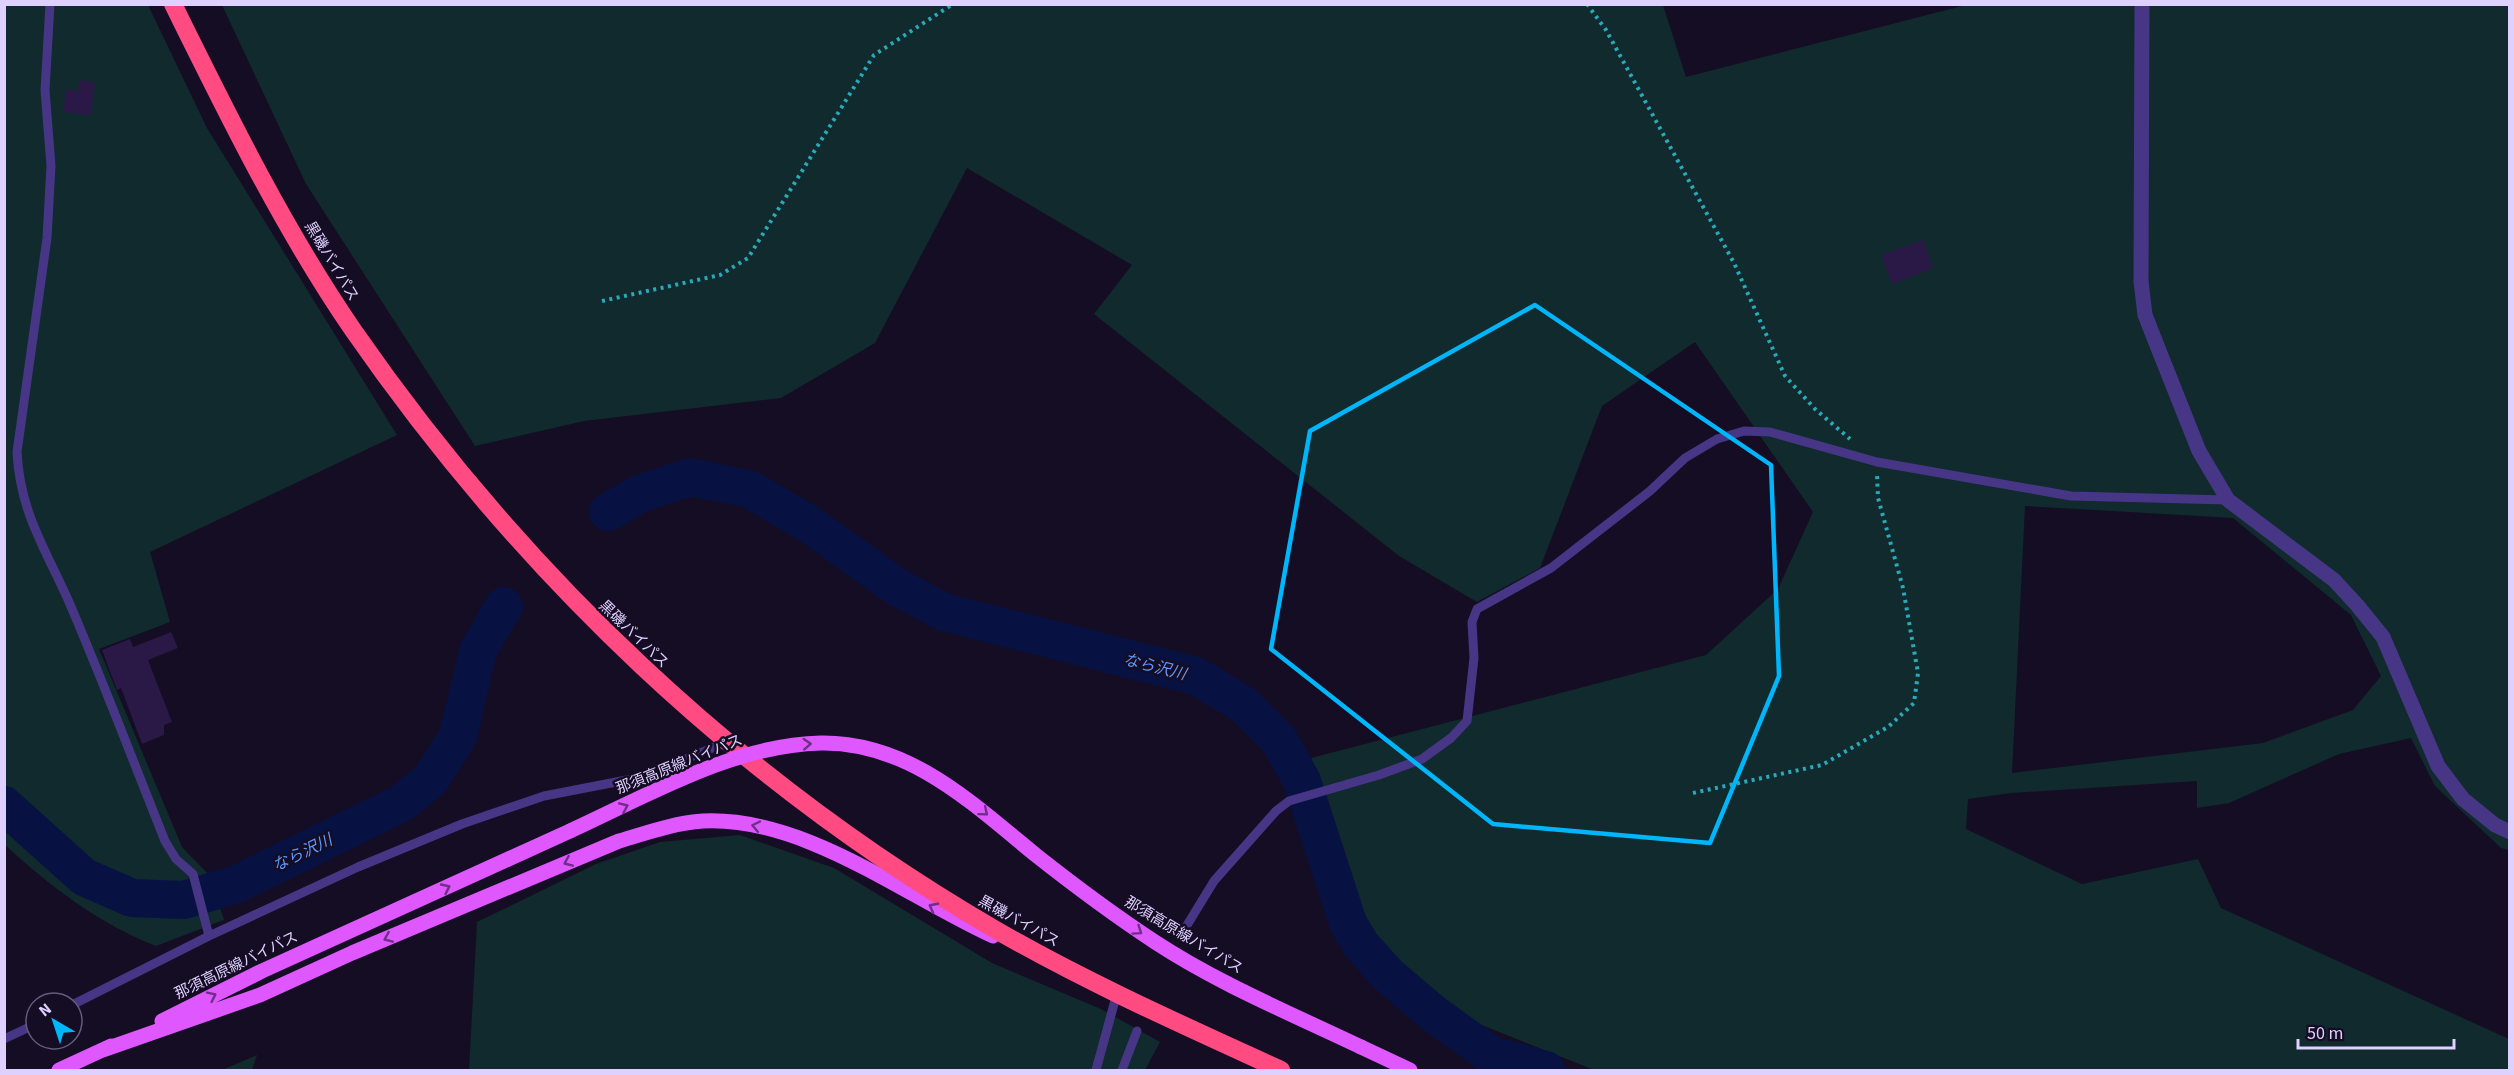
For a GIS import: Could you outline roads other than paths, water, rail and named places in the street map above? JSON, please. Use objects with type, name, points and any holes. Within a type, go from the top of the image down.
[{"type":"highway","name":"黒磯バイパス","points":[[173,4],[232,124],[302,248],[351,328],[431,437],[557,584],[633,659],[728,742],[808,806],[882,858],[999,932],[1062,966],[1281,1071]]},
{"type":"main road","name":"那須高原線バイパス","points":[[60,1071],[262,971],[682,780],[759,751],[793,744],[824,743],[860,747],[895,757],[927,770],[959,792],[1074,885],[1158,944],[1248,993],[1410,1071]]},
{"type":"main road","name":"那須高原線バイパス","points":[[103,1050],[260,995],[352,953],[619,841],[661,828],[702,821],[736,822],[772,830],[822,848],[947,914],[1062,966]]},
{"type":"street","points":[[2142,4],[2140,281],[2145,315],[2199,451],[2228,500],[2334,580],[2357,605],[2383,637],[2438,766],[2463,799],[2495,825],[2510,832]]},
{"type":"lane","points":[[50,4],[45,90],[51,166],[47,238],[17,452],[19,482],[26,508],[68,601],[165,841],[176,860],[193,874],[209,936]]},
{"type":"lane","points":[[1181,935],[1214,881],[1276,811],[1289,801],[1379,775],[1422,759],[1451,738],[1467,721],[1474,658],[1472,622],[1477,609],[1551,568],[1650,491],[1685,458],[1717,439],[1744,431],[1770,432],[1877,462],[2072,496],[2228,500]]},
{"type":"lane","points":[[84,999],[209,936],[358,867],[462,824],[544,796],[642,777],[728,742]]},
{"type":"lane","points":[[1096,1071],[1117,993]]},
{"type":"lane","points":[[4,1039],[24,1029]]},
{"type":"lane","points":[[1122,1071],[1137,1031]]},
{"type":"waterway","name":"なら沢川","points":[[608,512],[639,494],[690,477],[749,489],[809,524],[897,587],[944,612],[1196,676],[1244,705],[1279,740],[1302,781],[1348,923],[1361,945],[1388,975],[1434,1014],[1491,1055],[1546,1070]]},
{"type":"waterway","name":"なら沢川","points":[[4,805],[84,877],[132,898],[184,900],[237,884],[402,803],[430,780],[458,736],[478,651],[504,606]]}]
